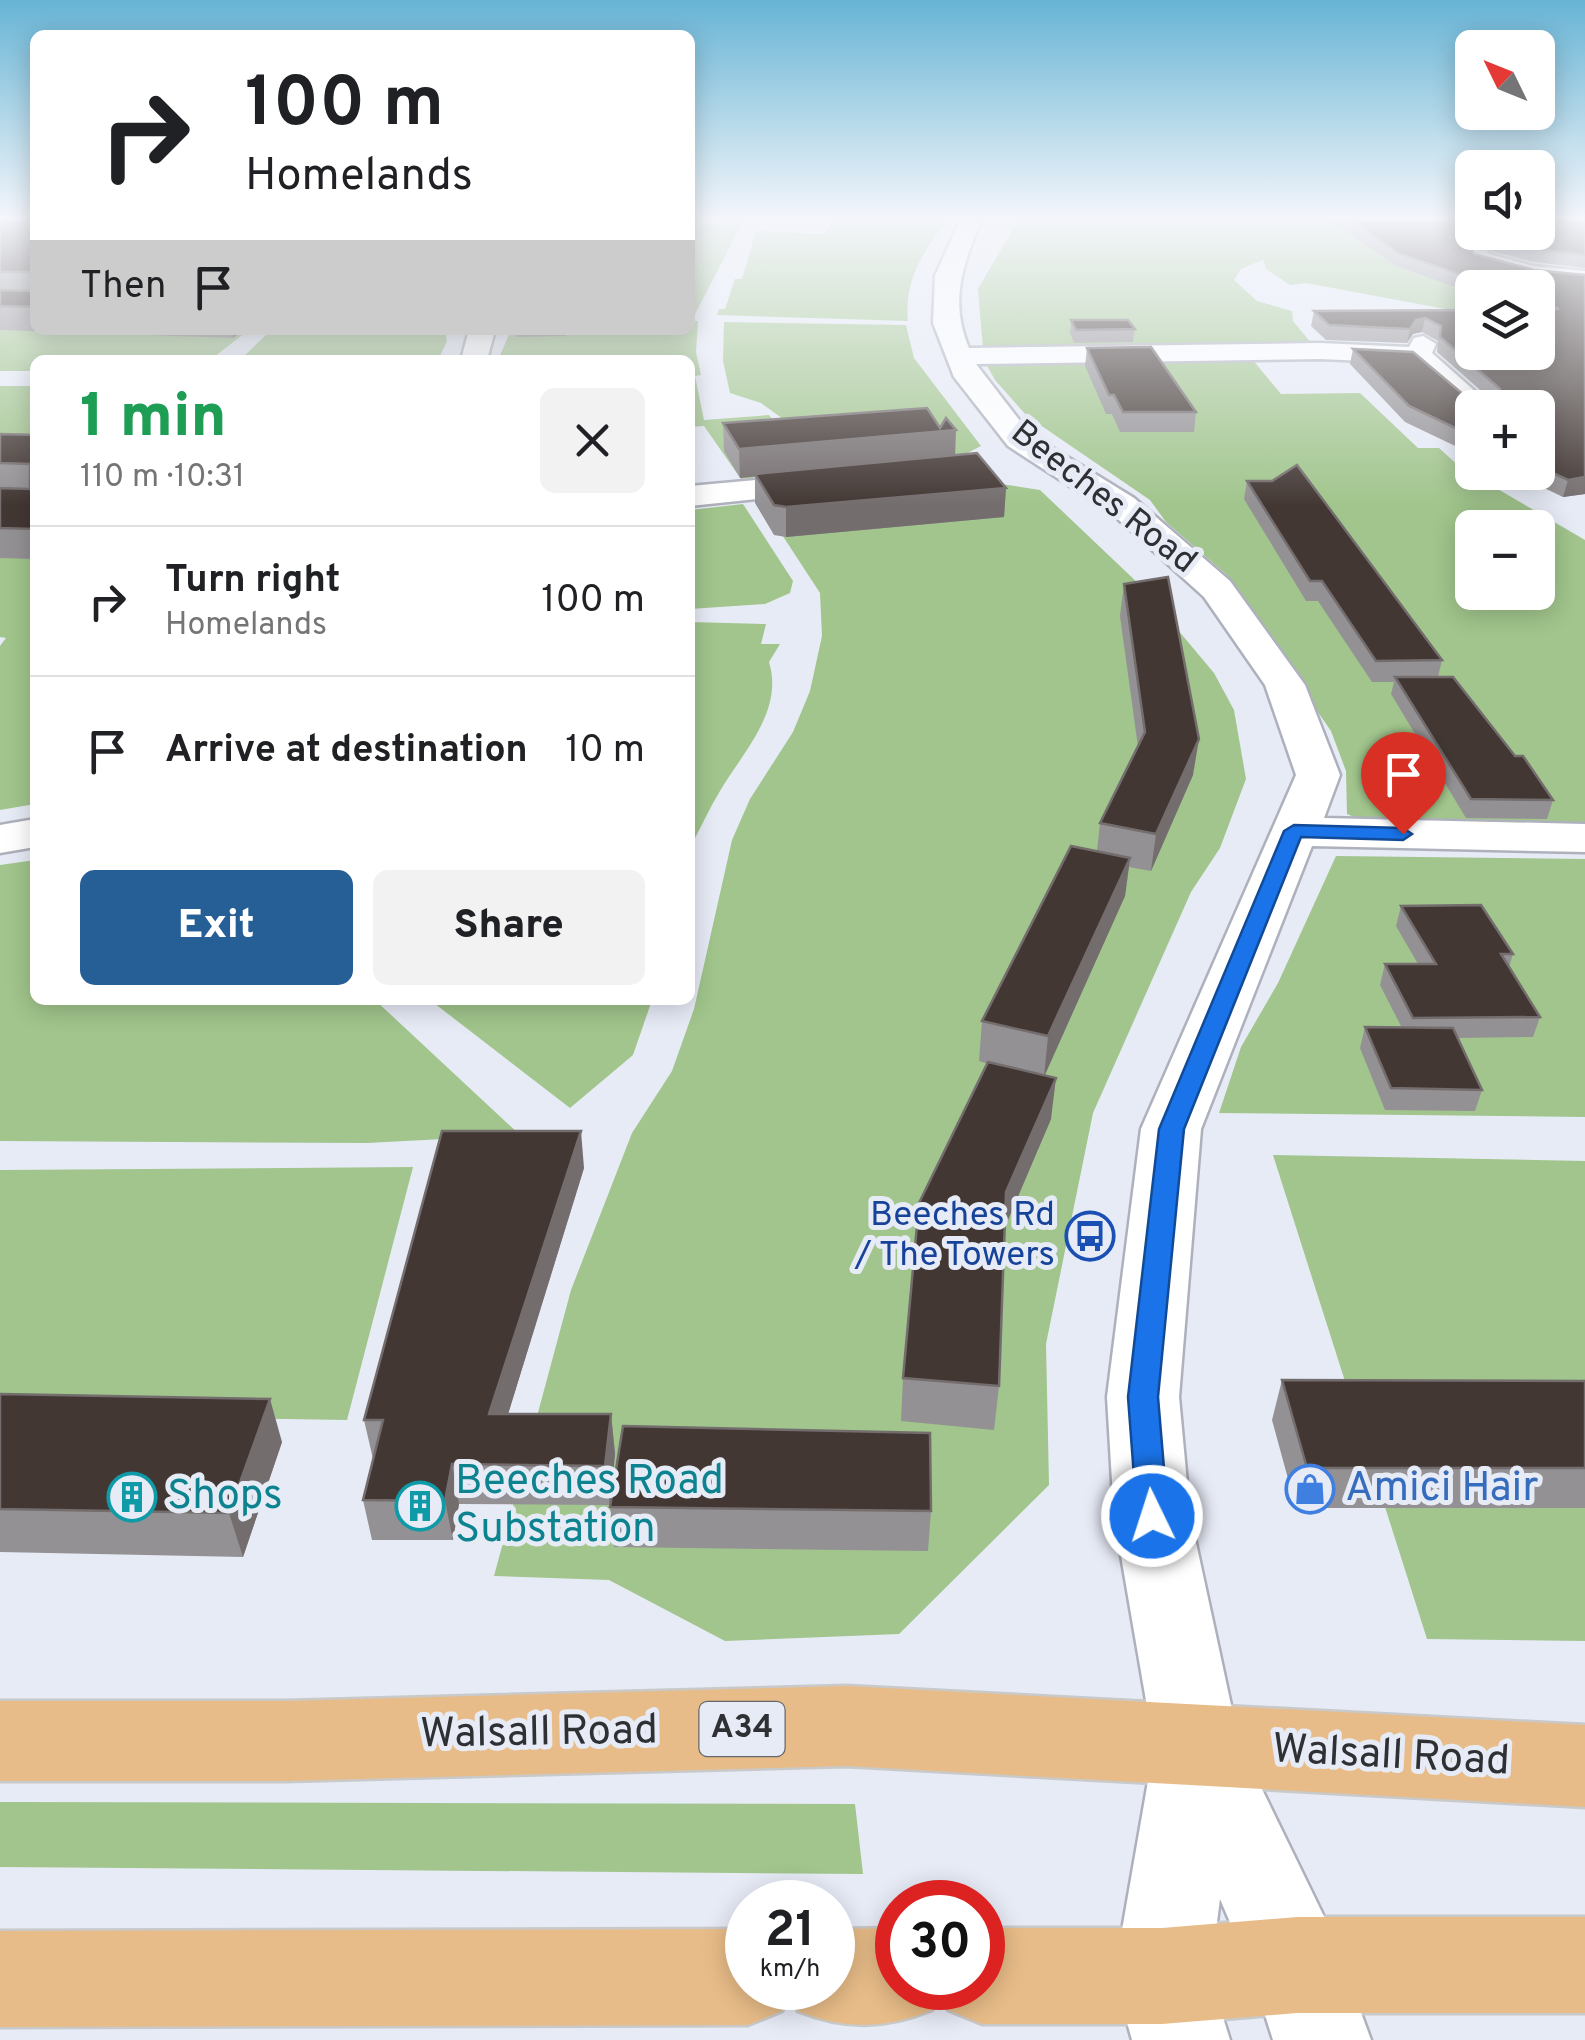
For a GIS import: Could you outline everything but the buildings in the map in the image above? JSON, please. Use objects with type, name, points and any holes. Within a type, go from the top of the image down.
[{"type":"highway","name":"Walsall Road","points":[[0,1741],[286,1741],[847,1726],[1196,1748],[1585,1766]]},
{"type":"highway","points":[[1005,1980],[1171,2008],[1310,2002],[1585,1965]]},
{"type":"highway","points":[[0,1979],[725,1977]]},
{"type":"street","name":"Beeches Road","points":[[946,315],[968,377],[1019,440],[1122,505],[1217,590],[1286,685],[1318,775],[1171,1129],[1143,1397],[1152,1516],[1196,1748]]},
{"type":"street","points":[[960,356],[1420,350],[1461,390]]},
{"type":"street","points":[[1002,466],[1056,461]]},
{"type":"street","points":[[695,496],[855,481]]},
{"type":"street","points":[[1294,831],[1585,838]]},
{"type":"street","points":[[0,839],[30,834]]},
{"type":"street","points":[[1196,1748],[1310,2002]]},
{"type":"street","points":[[1171,2008],[1196,1748]]},
{"type":"green space","points":[[0,315],[30,327],[30,335],[242,335],[216,355],[30,355],[30,371],[0,371]]},
{"type":"green space","points":[[723,315],[908,315],[908,321]]},
{"type":"green space","points":[[980,315],[1292,315],[1312,344],[983,348]]},
{"type":"green space","points":[[698,321],[696,352],[701,375],[695,376],[695,355],[500,355],[509,335],[695,335]]},
{"type":"green space","points":[[724,322],[906,325],[914,358],[981,446],[954,460],[790,424],[761,403],[730,393],[723,361]]},
{"type":"green space","points":[[266,335],[446,335],[447,341],[440,355],[245,355]]},
{"type":"green space","points":[[1252,359],[1281,394],[1360,393],[1418,448],[1439,448],[1455,462],[1455,490],[1499,490],[1534,510],[1455,510],[1455,610],[1555,610],[1555,522],[1585,540],[1585,826],[1361,820],[1347,814],[1346,771],[1331,731],[1227,575],[1166,522],[1150,500],[1027,416],[986,364]]},
{"type":"green space","points":[[695,376],[704,420],[769,415],[812,471],[741,479],[704,426],[695,427]]},
{"type":"green space","points":[[0,386],[30,386],[30,492],[0,492]]},
{"type":"green space","points":[[975,480],[1040,490],[1141,586],[1214,673],[1234,710],[1246,779],[1220,848],[1191,892],[1093,1113],[1046,1344],[1049,1485],[899,1634],[725,1641],[609,1580],[494,1576],[571,1290],[632,1133],[672,1071],[694,1009],[732,840],[750,799],[793,732],[810,691],[822,636],[820,593],[760,501]]},
{"type":"green space","points":[[743,504],[793,581],[790,593],[765,604],[695,609],[695,509]]},
{"type":"green space","points":[[0,521],[30,522],[30,805],[0,810],[0,646],[6,638],[0,637]]},
{"type":"green space","points":[[695,622],[766,624],[761,644],[780,644],[769,662],[771,697],[759,730],[695,838]]},
{"type":"green space","points":[[1336,856],[1585,859],[1585,1117],[1219,1113],[1241,1047],[1278,983]]},
{"type":"green space","points":[[30,861],[30,1005],[380,1005],[520,1135],[367,1143],[0,1141],[0,865]]},
{"type":"green space","points":[[436,1005],[650,1005],[633,1055],[570,1108]]},
{"type":"green space","points":[[1273,1155],[1585,1161],[1585,1641],[1427,1639]]},
{"type":"green space","points":[[413,1167],[347,1420],[0,1414],[0,1170]]},
{"type":"green space","points":[[0,1802],[855,1804],[863,1874],[0,1867]]},
{"type":"place","name":"Beeches Rd / The Towers","points":[[1090,1236]]},
{"type":"place","name":"Amici Hair","points":[[1310,1489]]},
{"type":"place","name":"Shops","points":[[132,1497]]},
{"type":"place","name":"Beeches Road Substation","points":[[420,1506]]},
{"type":"route","points":[[1152,1516],[1143,1397],[1171,1129],[1211,1024],[1294,831],[1403,834]]}]
